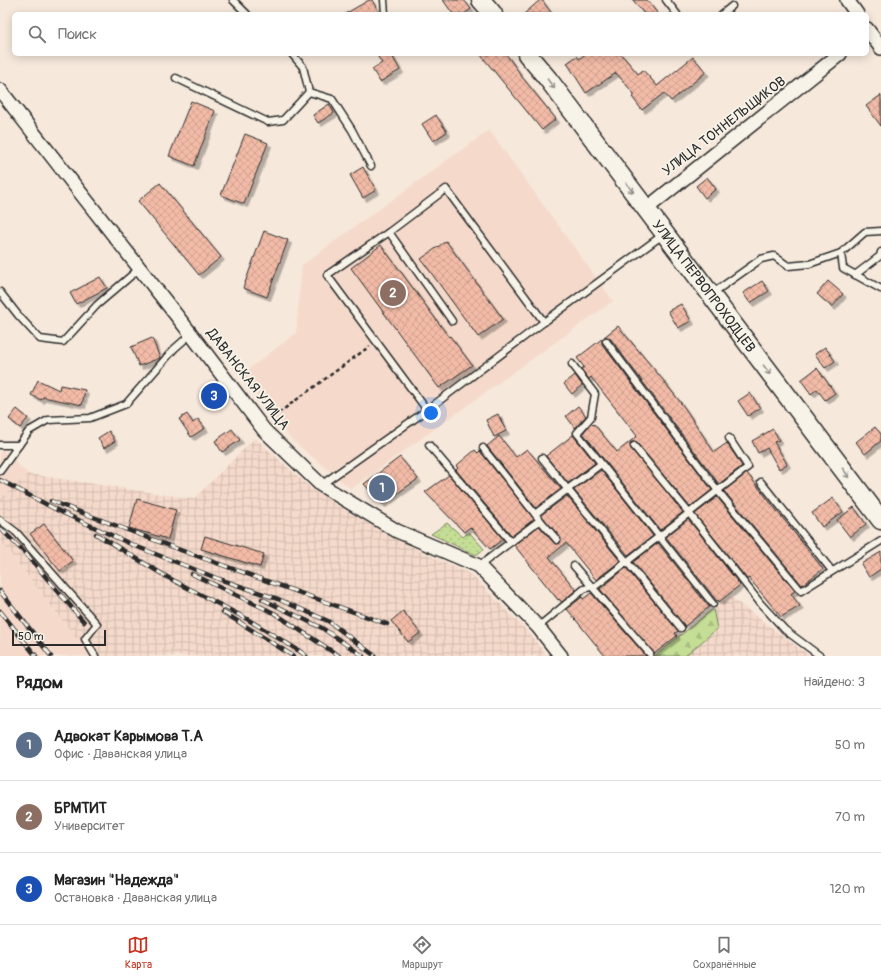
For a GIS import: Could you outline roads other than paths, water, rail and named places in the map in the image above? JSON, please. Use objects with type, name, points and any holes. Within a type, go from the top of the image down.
[{"type":"street","points":[[481,0],[491,12]]},
{"type":"street","points":[[847,0],[856,12]]},
{"type":"street","points":[[869,32],[881,48]]},
{"type":"street","name":"УЛИЦА ПЕРВОПРОХОДЦЕВ","points":[[529,56],[548,79],[881,520]]},
{"type":"street","name":"УЛИЦА ТОННЕЛЬЩИКОВ","points":[[646,209],[837,56]]},
{"type":"street","name":"ДАВАНСКАЯ УЛИЦА","points":[[0,90],[140,268],[264,430],[321,485],[397,531],[479,566],[538,627],[561,656]]},
{"type":"lane","points":[[233,0],[245,12]]},
{"type":"lane","points":[[384,0],[386,12]]},
{"type":"lane","points":[[666,0],[675,12]]},
{"type":"lane","points":[[724,12],[732,6]]},
{"type":"lane","points":[[294,56],[303,67],[309,92]]},
{"type":"lane","points":[[176,78],[268,122],[283,120],[309,92]]},
{"type":"lane","points":[[309,92],[332,99],[352,130],[371,166]]},
{"type":"lane","points":[[427,410],[327,275],[389,232],[446,189],[544,322]]},
{"type":"lane","points":[[389,232],[452,321]]},
{"type":"lane","points":[[710,294],[761,259],[774,256],[788,266],[809,264],[841,254],[865,232],[881,232]]},
{"type":"lane","points":[[321,485],[427,410],[664,234]]},
{"type":"lane","points":[[855,275],[880,256],[881,252]]},
{"type":"lane","points":[[841,254],[843,268],[881,289]]},
{"type":"lane","points":[[0,292],[18,316],[40,339],[63,342],[97,305],[140,268]]},
{"type":"lane","points":[[0,471],[29,431],[48,420],[90,418],[126,404],[174,349],[191,334]]},
{"type":"lane","points":[[606,341],[718,491],[801,591],[881,540]]},
{"type":"lane","points":[[572,364],[595,394],[591,417],[577,433],[658,537],[713,604]]},
{"type":"lane","points":[[538,627],[584,589],[597,585],[748,467],[729,438]]},
{"type":"lane","points":[[0,445],[18,445]]},
{"type":"lane","points":[[429,445],[511,542]]},
{"type":"lane","points":[[634,446],[761,604],[785,630],[820,656]]},
{"type":"lane","points":[[483,448],[557,540]]},
{"type":"lane","points":[[542,458],[681,628]]},
{"type":"lane","points":[[479,566],[511,542],[568,490],[601,464]]},
{"type":"lane","points":[[761,482],[832,571]]},
{"type":"lane","points":[[0,520],[16,532],[96,624],[86,639],[95,656]]},
{"type":"lane","points":[[574,566],[650,654]]},
{"type":"railway","points":[[0,480],[59,511],[135,546],[219,579],[278,599],[328,621],[375,656]]},
{"type":"railway","points":[[51,501],[183,551],[387,624]]},
{"type":"railway","points":[[0,528],[28,556],[84,622]]},
{"type":"railway","points":[[96,534],[167,577],[247,619],[306,656]]},
{"type":"railway","points":[[192,574],[274,613],[339,656]]},
{"type":"railway","points":[[0,591],[51,656]]},
{"type":"railway","points":[[262,599],[322,628],[363,656]]},
{"type":"railway","points":[[0,611],[36,656]]},
{"type":"railway","points":[[223,612],[293,656]]},
{"type":"place","name":"БРМТИТ","points":[[393,293]]},
{"type":"place","name":"Магазин \"Надежда\"","points":[[214,396]]},
{"type":"place","name":"Адвокат Карымова Т.А","points":[[382,488]]}]
